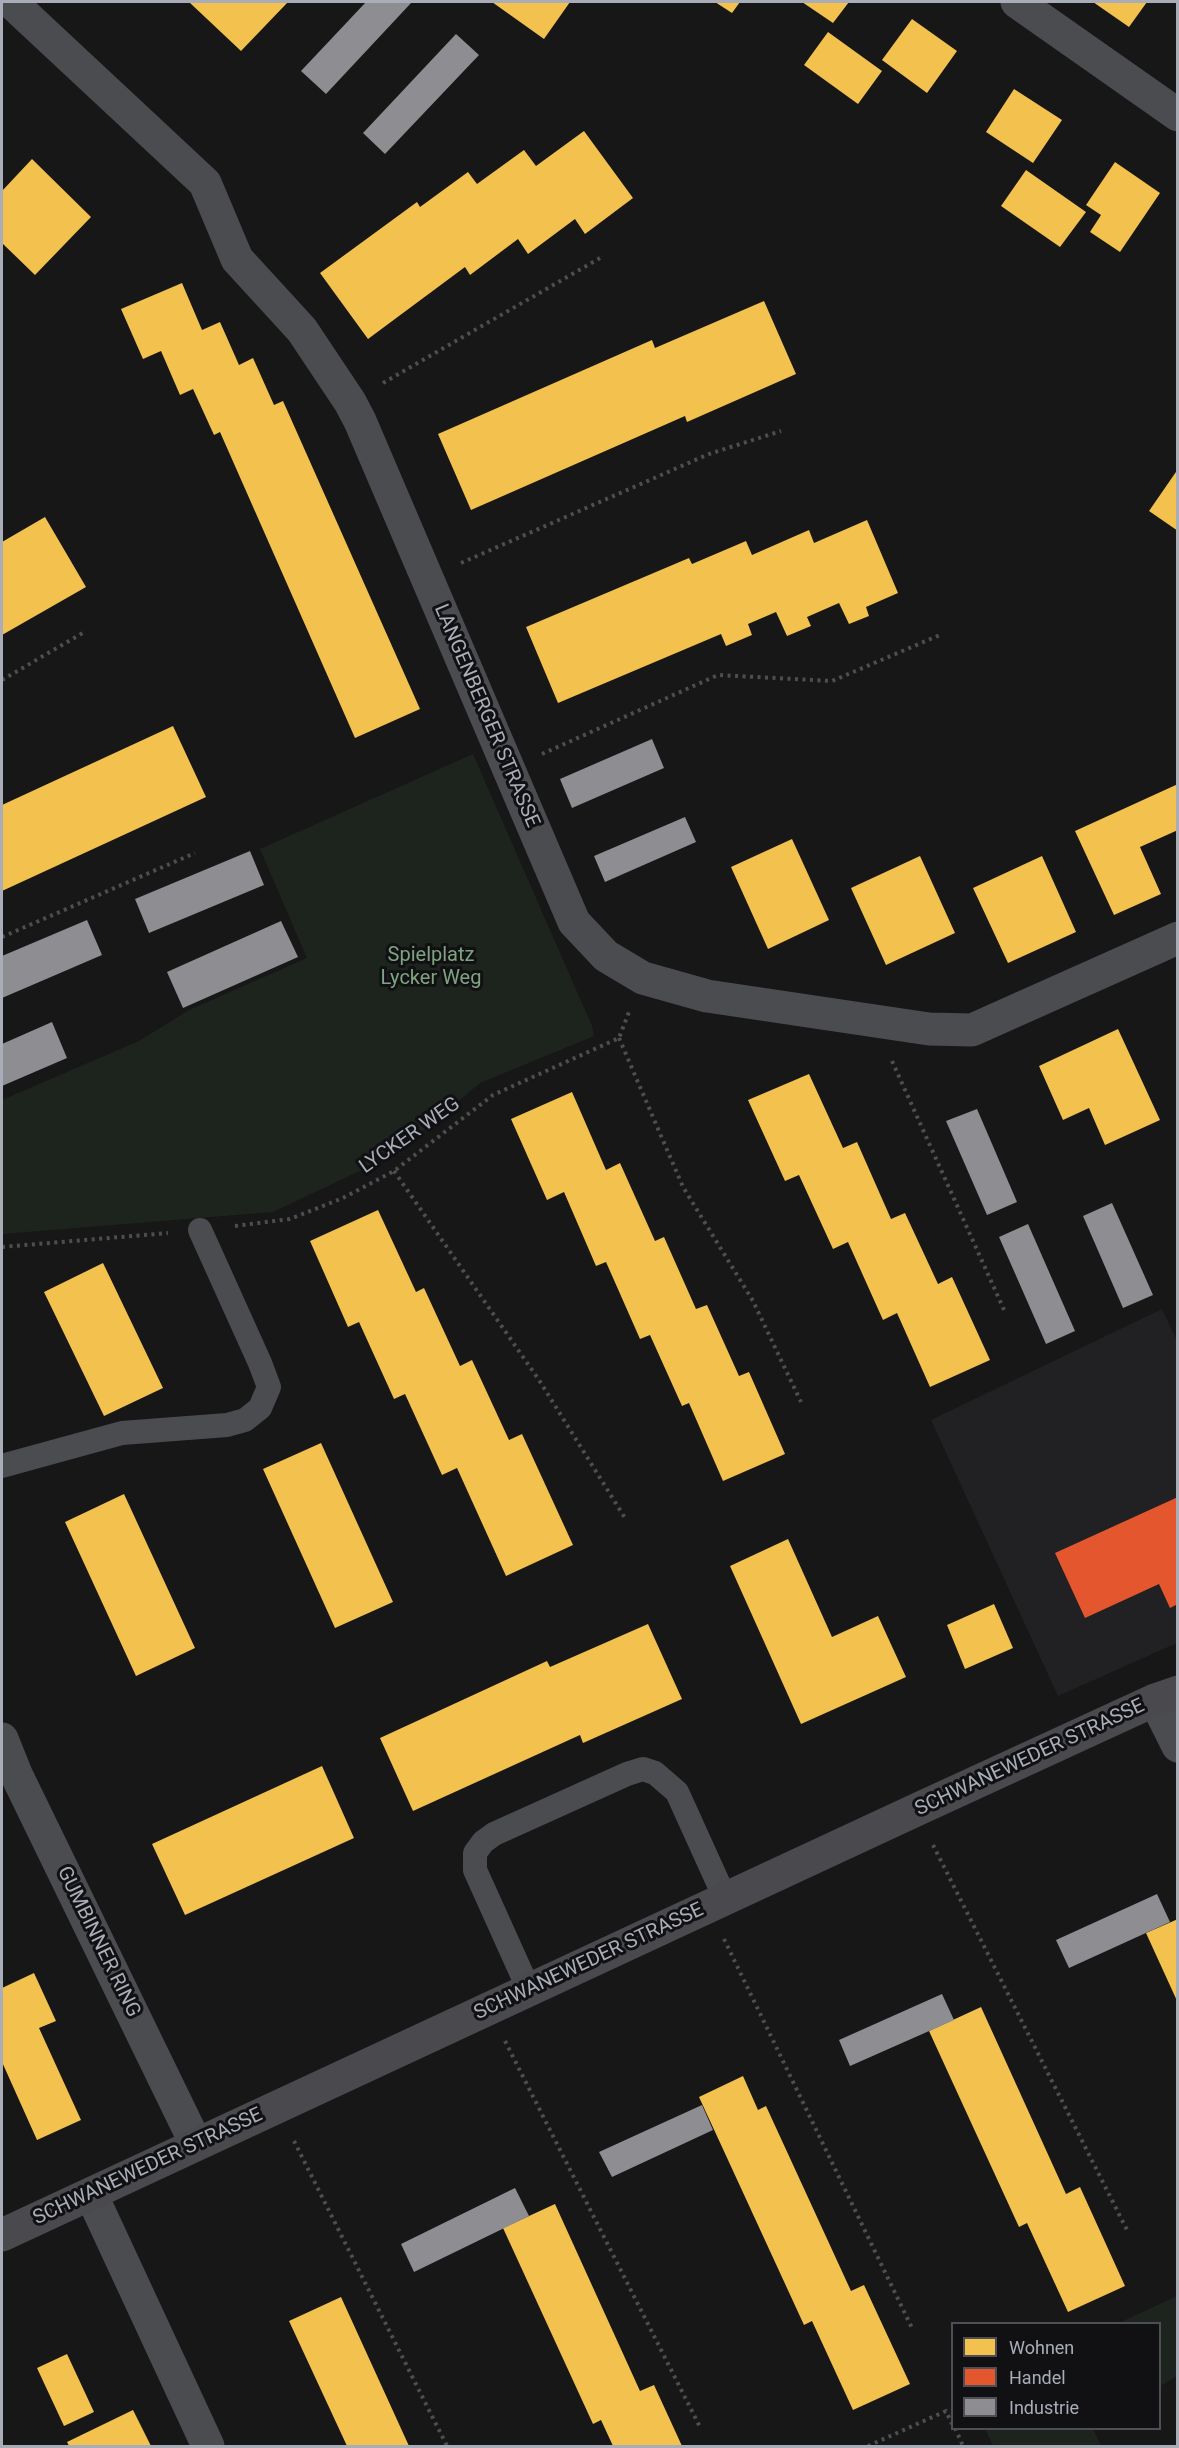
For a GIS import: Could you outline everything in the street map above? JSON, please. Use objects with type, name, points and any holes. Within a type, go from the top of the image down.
[{"type":"main road","name":"SCHWANEWEDER STRASSE","points":[[2,2235],[1166,1696]]},
{"type":"street","points":[[2,9],[10,2]]},
{"type":"street","name":"LANGENBERGER STRASSE","points":[[10,2],[206,183],[237,259],[302,330],[350,402],[574,922],[606,956],[643,978],[707,996],[929,1029],[972,1030],[1178,938]]},
{"type":"street","points":[[1017,2],[1178,115]]},
{"type":"street","points":[[1166,1696],[1178,1746]]},
{"type":"street","name":"GUMBINNER RING","points":[[2,1739],[21,1785],[196,2144]]},
{"type":"street","points":[[91,2194],[208,2446]]},
{"type":"lane","points":[[2,1466],[122,1433],[226,1425],[245,1420],[260,1408],[268,1387],[260,1363],[200,1230]]},
{"type":"lane","points":[[529,1990],[475,1870],[475,1853],[483,1842],[494,1834],[627,1774],[643,1769],[656,1773],[676,1792],[717,1902]]},
{"type":"path","points":[[350,402],[600,258]]},
{"type":"path","points":[[427,578],[708,454],[782,431]]},
{"type":"path","points":[[2,680],[86,631]]},
{"type":"path","points":[[508,769],[718,675],[832,681],[940,635]]},
{"type":"path","points":[[2,937],[195,853]]},
{"type":"path","points":[[643,978],[619,1038],[683,1187],[753,1300],[801,1402]]},
{"type":"path","points":[[878,1022],[896,1071],[1005,1312]]},
{"type":"path","name":"LYCKER WEG","points":[[2,1246],[200,1230],[290,1219],[343,1198],[394,1171],[493,1095],[619,1038]]},
{"type":"path","points":[[394,1171],[539,1380],[625,1518]]},
{"type":"path","points":[[916,1810],[1127,2230]]},
{"type":"path","points":[[717,1902],[912,2328]]},
{"type":"path","points":[[489,2008],[700,2427]]},
{"type":"path","points":[[277,2107],[447,2446]]},
{"type":"path","points":[[868,2446],[946,2411],[951,2422]]},
{"type":"path","points":[[956,2430],[963,2446]]},
{"type":"shaded area","points":[[1162,1309],[1178,1343],[1177,1643],[1058,1696],[931,1420]]},
{"type":"green space","name":"Spielplatz Lycker Weg","points":[[473,754],[592,1026],[594,1036],[480,1083],[412,1140],[383,1160],[273,1212],[2,1234],[2,1100],[139,1041],[189,1010],[307,958],[260,849]]},
{"type":"green space","points":[[1177,2296],[1177,2376],[1161,2385],[1161,2322],[1121,2322]]},
{"type":"green space","points":[[985,2430],[1093,2430],[1101,2446],[993,2446]]},
{"type":"building: Wohnen","points":[[189,2],[288,2],[241,51]]},
{"type":"building: Wohnen","points":[[492,2],[570,2],[544,39]]},
{"type":"building: Wohnen","points":[[715,2],[740,2],[732,13]]},
{"type":"building: Wohnen","points":[[802,2],[849,2],[833,23]]},
{"type":"building: Wohnen","points":[[1093,2],[1147,2],[1129,27]]},
{"type":"building: Wohnen","points":[[912,19],[957,51],[927,93],[882,60]]},
{"type":"building: Wohnen","points":[[828,32],[882,71],[858,104],[804,65]]},
{"type":"building: Wohnen","points":[[1014,89],[1062,120],[1033,163],[986,132]]},
{"type":"building: Wohnen","points":[[584,131],[633,198],[585,234],[575,219],[528,254],[518,239],[470,275],[465,267],[368,339],[320,273],[417,202],[420,207],[468,172],[477,184],[524,150],[536,166]]},
{"type":"building: Wohnen","points":[[32,159],[91,217],[35,275],[2,243],[2,191]]},
{"type":"building: Wohnen","points":[[1115,162],[1160,193],[1120,252],[1090,232],[1101,215],[1086,205]]},
{"type":"building: Wohnen","points":[[1026,170],[1086,212],[1060,247],[1001,206]]},
{"type":"building: Wohnen","points":[[182,283],[202,330],[220,322],[239,365],[253,358],[274,405],[283,401],[420,709],[355,738],[220,432],[214,435],[193,389],[180,395],[161,351],[143,359],[121,309]]},
{"type":"building: Wohnen","points":[[764,301],[796,374],[687,422],[685,416],[471,510],[438,434],[652,340],[655,348]]},
{"type":"building: Wohnen","points":[[1178,469],[1178,531],[1149,511]]},
{"type":"building: Wohnen","points":[[45,517],[86,587],[2,635],[2,542]]},
{"type":"building: Wohnen","points":[[867,520],[898,593],[866,607],[869,616],[849,624],[839,603],[807,617],[811,626],[787,636],[776,612],[748,624],[752,635],[726,646],[721,634],[558,703],[526,627],[689,558],[692,564],[746,541],[752,555],[809,530],[814,543]]},
{"type":"building: Wohnen","points":[[173,726],[206,797],[2,891],[2,805]]},
{"type":"building: Wohnen","points":[[1178,784],[1178,830],[1140,847],[1161,894],[1114,915],[1075,831]]},
{"type":"building: Wohnen","points":[[792,839],[829,920],[768,949],[731,867]]},
{"type":"building: Wohnen","points":[[920,856],[955,933],[886,965],[851,888]]},
{"type":"building: Wohnen","points":[[1042,856],[1076,932],[1008,963],[973,888]]},
{"type":"building: Wohnen","points":[[1118,1029],[1160,1120],[1105,1145],[1089,1108],[1063,1120],[1039,1066]]},
{"type":"building: Wohnen","points":[[809,1074],[843,1148],[857,1142],[891,1219],[905,1213],[938,1284],[952,1277],[990,1360],[930,1387],[897,1313],[883,1320],[848,1242],[833,1249],[799,1175],[785,1181],[748,1100]]},
{"type":"building: Wohnen","points":[[572,1092],[606,1170],[620,1163],[655,1241],[664,1237],[696,1309],[707,1305],[739,1376],[749,1372],[785,1454],[723,1481],[689,1403],[682,1406],[650,1335],[640,1339],[606,1262],[596,1266],[564,1192],[547,1200],[511,1119]]},
{"type":"building: Wohnen","points":[[378,1210],[416,1292],[424,1288],[460,1366],[472,1360],[509,1440],[522,1434],[573,1545],[506,1576],[457,1468],[442,1475],[405,1394],[394,1399],[359,1322],[348,1327],[310,1241]]},
{"type":"building: Wohnen","points":[[103,1263],[163,1388],[104,1416],[44,1292]]},
{"type":"building: Wohnen","points":[[321,1443],[393,1602],[335,1628],[263,1469]]},
{"type":"building: Wohnen","points":[[124,1494],[195,1648],[136,1676],[65,1522]]},
{"type":"building: Wohnen","points":[[788,1539],[832,1637],[878,1616],[906,1677],[801,1724],[730,1566]]},
{"type":"building: Wohnen","points":[[994,1604],[1013,1648],[965,1669],[947,1625]]},
{"type":"building: Wohnen","points":[[648,1624],[682,1699],[583,1743],[580,1735],[413,1811],[380,1738],[547,1661],[550,1667]]},
{"type":"building: Wohnen","points":[[322,1766],[354,1838],[185,1915],[152,1844]]},
{"type":"building: Wohnen","points":[[1178,1919],[1178,2003],[1146,1933]]},
{"type":"building: Wohnen","points":[[34,1973],[56,2021],[39,2028],[81,2120],[37,2140],[2,2062],[2,1988]]},
{"type":"building: Wohnen","points":[[981,2007],[1066,2194],[1080,2187],[1125,2286],[1068,2312],[1027,2223],[1019,2227],[929,2031]]},
{"type":"building: Wohnen","points":[[743,2076],[758,2110],[766,2106],[851,2291],[864,2285],[910,2384],[853,2410],[812,2321],[804,2325],[699,2097]]},
{"type":"building: Wohnen","points":[[555,2204],[640,2391],[654,2385],[682,2446],[613,2446],[601,2420],[593,2424],[503,2228]]},
{"type":"building: Wohnen","points":[[341,2297],[409,2446],[347,2446],[289,2321]]},
{"type":"building: Wohnen","points":[[67,2354],[94,2412],[64,2426],[37,2368]]},
{"type":"building: Wohnen","points":[[133,2410],[151,2446],[69,2446],[67,2442]]},
{"type":"building: Handel","points":[[1178,1497],[1178,1604],[1170,1608],[1159,1584],[1085,1618],[1055,1553]]},
{"type":"building: Industrie","points":[[366,2],[412,2],[326,94],[301,71]]},
{"type":"building: Industrie","points":[[456,34],[479,55],[385,154],[363,133]]},
{"type":"building: Industrie","points":[[652,739],[664,768],[572,808],[560,779]]},
{"type":"building: Industrie","points":[[685,817],[696,842],[605,882],[594,856]]},
{"type":"building: Industrie","points":[[250,851],[264,885],[149,933],[135,899]]},
{"type":"building: Industrie","points":[[87,920],[102,955],[2,998],[2,956]]},
{"type":"building: Industrie","points":[[281,921],[298,957],[183,1008],[167,972]]},
{"type":"building: Industrie","points":[[52,1022],[67,1058],[2,1086],[2,1044]]},
{"type":"building: Industrie","points":[[977,1109],[1017,1202],[987,1215],[946,1121]]},
{"type":"building: Industrie","points":[[1112,1203],[1153,1295],[1123,1308],[1083,1216]]},
{"type":"building: Industrie","points":[[1028,1224],[1075,1331],[1046,1344],[999,1237]]},
{"type":"building: Industrie","points":[[1157,1894],[1170,1922],[1069,1968],[1056,1940]]},
{"type":"building: Industrie","points":[[942,1994],[954,2020],[850,2066],[839,2040]]},
{"type":"building: Industrie","points":[[702,2105],[713,2130],[612,2177],[599,2152]]},
{"type":"building: Industrie","points":[[515,2188],[529,2216],[414,2272],[401,2244]]}]
